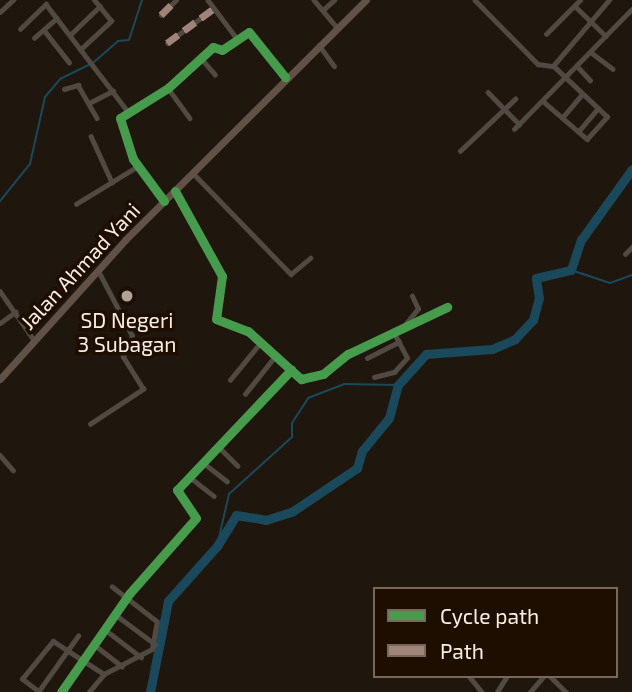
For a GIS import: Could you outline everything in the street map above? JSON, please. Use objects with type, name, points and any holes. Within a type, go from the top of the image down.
[{"type":"highway","name":"Jalan Ahmad Yani","points":[[0,379],[164,201],[285,77],[366,0]]},
{"type":"street","points":[[0,12],[13,0]]},
{"type":"street","points":[[82,48],[111,21],[94,0]]},
{"type":"street","points":[[161,15],[176,0]]},
{"type":"street","points":[[208,0],[238,40]]},
{"type":"street","points":[[314,0],[337,27]]},
{"type":"street","points":[[323,10],[334,0]]},
{"type":"street","points":[[475,0],[541,66],[553,66],[606,118],[590,138],[578,132],[544,102]]},
{"type":"street","points":[[546,34],[580,0]]},
{"type":"street","points":[[553,66],[610,0]]},
{"type":"street","points":[[20,29],[46,4],[129,113]]},
{"type":"street","points":[[71,34],[100,6]]},
{"type":"street","points":[[575,6],[606,36]]},
{"type":"street","points":[[167,43],[213,9]]},
{"type":"street","points":[[514,129],[567,80],[632,9]]},
{"type":"street","points":[[34,38],[57,18]]},
{"type":"street","points":[[44,30],[69,62]]},
{"type":"street","points":[[164,201],[138,166],[118,123],[168,88],[213,47],[222,50],[249,32],[285,77]]},
{"type":"street","points":[[318,45],[334,66]]},
{"type":"street","points":[[592,53],[612,69]]},
{"type":"street","points":[[200,57],[215,74]]},
{"type":"street","points":[[578,67],[590,80]]},
{"type":"street","points":[[64,89],[77,85],[97,118]]},
{"type":"street","points":[[168,88],[190,118]]},
{"type":"street","points":[[89,103],[113,91]]},
{"type":"street","points":[[488,92],[519,124]]},
{"type":"street","points":[[562,118],[582,94]]},
{"type":"street","points":[[460,151],[515,99]]},
{"type":"street","points":[[578,132],[598,108]]},
{"type":"street","points":[[91,136],[112,182]]},
{"type":"street","points":[[76,204],[138,166]]},
{"type":"street","points":[[192,173],[291,274],[310,258]]},
{"type":"street","points":[[175,191],[222,276],[216,319],[261,342],[301,379],[314,378],[393,332],[447,307]]},
{"type":"street","points":[[625,254],[632,247]]},
{"type":"street","points":[[90,424],[143,389],[123,357],[132,336],[98,271]]},
{"type":"street","points":[[0,291],[34,341]]},
{"type":"street","points":[[403,327],[418,309],[412,296]]},
{"type":"street","points":[[0,323],[15,312]]},
{"type":"street","points":[[374,377],[394,372],[407,358],[393,332]]},
{"type":"street","points":[[230,380],[261,342]]},
{"type":"street","points":[[366,358],[399,342]]},
{"type":"street","points":[[245,394],[276,355]]},
{"type":"street","points":[[61,692],[107,631],[126,599],[196,518],[195,511],[176,493],[291,370]]},
{"type":"street","points":[[220,448],[239,466]]},
{"type":"street","points":[[0,455],[13,470]]},
{"type":"street","points":[[205,464],[227,481]]},
{"type":"street","points":[[191,478],[214,496]]},
{"type":"street","points":[[89,692],[104,674],[141,657],[155,644],[157,622],[112,587]]},
{"type":"street","points":[[116,615],[155,644]]},
{"type":"street","points":[[107,631],[141,657]]},
{"type":"street","points":[[78,636],[69,650],[38,692],[27,685],[23,677],[51,642],[69,650],[104,674]]},
{"type":"street","points":[[96,646],[122,666]]},
{"type":"street","points":[[471,678],[482,692]]},
{"type":"street","points":[[530,692],[542,678]]},
{"type":"street","points":[[552,678],[566,692]]},
{"type":"street","points":[[23,692],[27,685]]},
{"type":"waterway","points":[[94,62],[118,41],[129,40],[142,0]]},
{"type":"waterway","points":[[0,201],[30,164],[45,97],[60,79],[89,65]]},
{"type":"waterway","points":[[150,692],[168,601],[217,546],[236,515],[266,520],[293,511],[357,468],[362,451],[389,418],[398,385],[426,354],[492,349],[515,339],[533,320],[539,298],[536,278],[571,270],[581,240],[632,169]]},
{"type":"waterway","points":[[571,270],[610,283],[632,275]]},
{"type":"waterway","points":[[217,546],[229,494],[292,437],[292,423],[308,398],[344,384],[398,385]]},
{"type":"marked path","points":[[161,15],[176,0]]},
{"type":"marked path","points":[[167,43],[213,9]]},
{"type":"cycle path","points":[[164,201],[133,159],[120,118],[168,88],[213,47],[222,50],[249,32],[285,77]]},
{"type":"cycle path","points":[[175,191],[222,276],[216,319],[248,331],[301,379],[323,374],[348,354],[447,307]]},
{"type":"cycle path","points":[[61,692],[129,594],[196,518],[177,490],[291,370]]},
{"type":"place","name":"SD Negeri 3 Subagan","points":[[127,296]]}]
